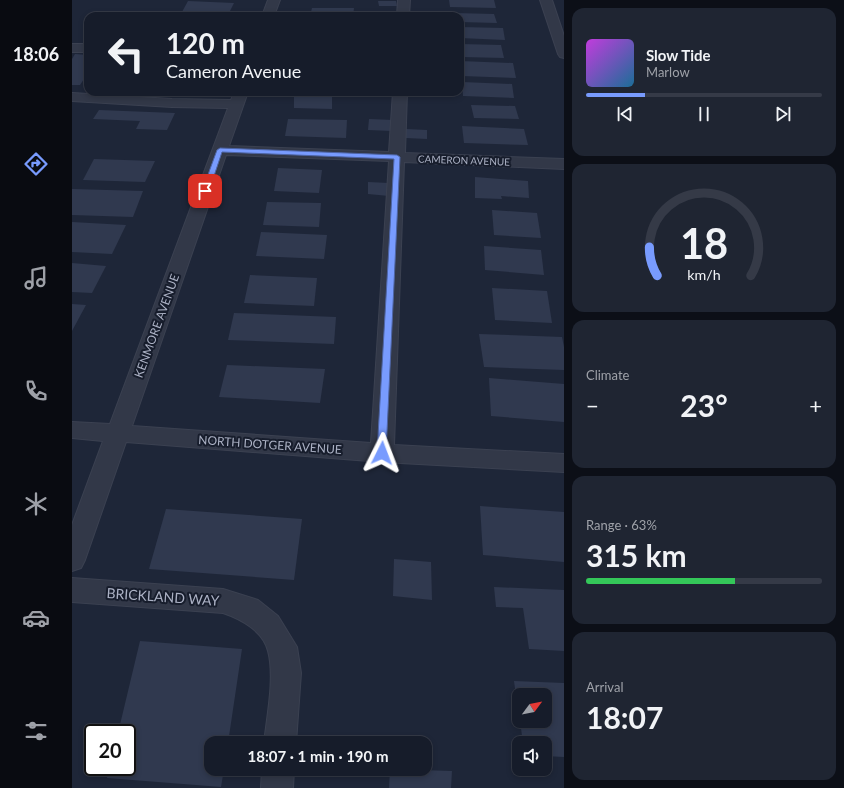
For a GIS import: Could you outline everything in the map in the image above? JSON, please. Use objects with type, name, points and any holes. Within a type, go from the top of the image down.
[{"type":"street","points":[[270,12],[274,0]]},
{"type":"street","points":[[403,12],[404,0]]},
{"type":"street","points":[[546,0],[564,54]]},
{"type":"street","points":[[72,48],[84,48]]},
{"type":"street","points":[[72,97],[84,96]]},
{"type":"street","points":[[105,96],[172,103],[239,98]]},
{"type":"street","points":[[382,453],[400,96]]},
{"type":"street","name":"KENMORE AVENUE","points":[[72,560],[119,434],[239,98]]},
{"type":"street","name":"CAMERON AVENUE","points":[[220,150],[564,164]]},
{"type":"street","name":"NORTH DOTGER AVENUE","points":[[72,430],[382,453],[564,463]]},
{"type":"street","name":"BRICKLAND WAY","points":[[72,590],[223,600],[248,609],[268,625],[282,647],[286,673],[281,736]]},
{"type":"street","points":[[276,788],[277,776]]},
{"type":"building","points":[[449,0],[494,0],[496,8],[450,7]]},
{"type":"building","points":[[188,1],[234,3],[230,12],[182,12]]},
{"type":"building","points":[[378,1],[396,1],[397,6],[379,6]]},
{"type":"building","points":[[312,8],[354,8],[354,12],[311,12]]},
{"type":"building","points":[[464,13],[494,14],[497,23],[464,22]]},
{"type":"building","points":[[464,27],[503,28],[505,40],[464,38]]},
{"type":"building","points":[[464,44],[501,45],[504,58],[464,57]]},
{"type":"building","points":[[75,54],[84,55],[84,79],[80,85],[72,85],[72,59]]},
{"type":"building","points":[[464,61],[513,63],[516,78],[464,76]]},
{"type":"building","points":[[464,82],[512,84],[514,98],[463,96]]},
{"type":"building","points":[[294,96],[332,96],[332,109],[294,108]]},
{"type":"building","points":[[471,105],[515,106],[519,119],[474,118]]},
{"type":"building","points":[[99,110],[175,113],[167,130],[136,129],[140,121],[93,119]]},
{"type":"building","points":[[288,119],[347,120],[346,138],[285,136]]},
{"type":"building","points":[[369,119],[393,120],[392,131],[368,130]]},
{"type":"building","points":[[462,126],[524,129],[528,145],[464,143]]},
{"type":"building","points":[[406,129],[427,130],[427,139],[406,138]]},
{"type":"building","points":[[94,159],[155,161],[145,182],[83,180]]},
{"type":"building","points":[[278,168],[322,170],[319,193],[274,191]]},
{"type":"building","points":[[475,177],[528,181],[529,198],[501,196],[502,199],[475,198]]},
{"type":"building","points":[[368,182],[389,183],[389,196],[368,194]]},
{"type":"building","points":[[72,189],[143,191],[133,217],[72,215]]},
{"type":"building","points":[[267,202],[321,203],[319,227],[263,225]]},
{"type":"building","points":[[492,210],[537,213],[541,238],[494,235]]},
{"type":"building","points":[[72,222],[126,225],[112,254],[72,252]]},
{"type":"building","points":[[261,232],[327,235],[324,259],[256,256]]},
{"type":"building","points":[[484,246],[541,250],[544,275],[485,270]]},
{"type":"building","points":[[72,263],[106,266],[92,293],[72,292]]},
{"type":"building","points":[[250,275],[317,278],[314,306],[244,303]]},
{"type":"building","points":[[492,288],[547,291],[552,323],[495,320]]},
{"type":"building","points":[[72,304],[86,305],[72,331]]},
{"type":"building","points":[[234,313],[336,317],[334,344],[228,340]]},
{"type":"building","points":[[479,334],[562,337],[564,347],[564,370],[484,367]]},
{"type":"building","points":[[227,365],[325,369],[320,403],[219,397]]},
{"type":"building","points":[[489,378],[564,384],[564,422],[491,416]]},
{"type":"building","points":[[480,506],[564,512],[564,562],[483,555]]},
{"type":"building","points":[[166,509],[302,519],[294,580],[149,569]]},
{"type":"building","points":[[394,559],[431,562],[432,600],[393,596]]},
{"type":"building","points":[[494,587],[564,590],[564,651],[529,649],[523,608],[496,607]]},
{"type":"building","points":[[140,641],[242,649],[229,736],[204,736],[204,776],[223,776],[221,787],[107,778],[107,776],[136,776],[136,724],[120,724]]},
{"type":"building","points":[[514,681],[564,683],[564,757],[552,756],[552,736],[522,736],[521,728],[552,728],[552,688],[515,688]]},
{"type":"building","points":[[432,770],[452,771],[451,788],[389,788],[390,776],[432,776]]},
{"type":"route","points":[[205,191],[220,150],[397,157],[382,453]]}]
